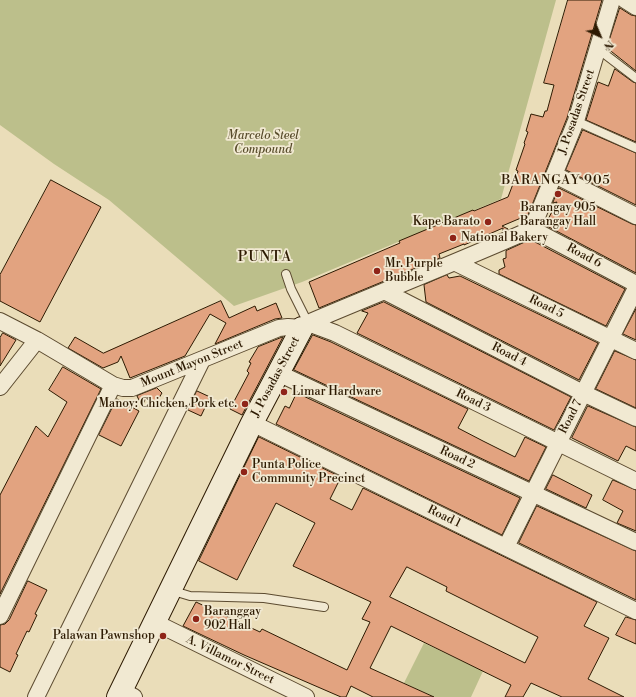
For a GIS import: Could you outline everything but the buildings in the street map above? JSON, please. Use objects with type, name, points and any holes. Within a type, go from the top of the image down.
[{"type":"street","name":"J. Posadas Street","points":[[532,230],[576,121],[612,0]]},
{"type":"street","points":[[625,0],[636,7]]},
{"type":"street","points":[[554,175],[636,216]]},
{"type":"street","points":[[305,325],[532,230]]},
{"type":"street","name":"Road 6","points":[[532,230],[636,284]]},
{"type":"street","name":"Road 5","points":[[456,263],[636,351]]},
{"type":"street","name":"Road 7","points":[[506,547],[636,288]]},
{"type":"street","name":"Road 4","points":[[384,291],[583,393],[636,418]]},
{"type":"street","name":"Mount Mayon Street","points":[[0,321],[39,336],[113,385],[122,388],[132,388],[279,328],[305,325]]},
{"type":"street","name":"J. Posadas Street","points":[[124,695],[154,622],[252,423],[305,325]]},
{"type":"street","name":"Road 3","points":[[305,325],[335,333],[636,481]]},
{"type":"street","points":[[0,387],[39,336]]},
{"type":"street","points":[[36,697],[202,360]]},
{"type":"street","name":"Road 2","points":[[278,373],[636,542]]},
{"type":"street","points":[[0,616],[113,385]]},
{"type":"street","name":"Road 1","points":[[252,423],[636,611]]},
{"type":"street","name":"A. Villamor Street","points":[[154,622],[306,697]]},
{"type":"lane","points":[[598,49],[636,78]]},
{"type":"lane","points":[[576,121],[636,148]]},
{"type":"lane","points":[[286,274],[305,325]]},
{"type":"lane","points":[[170,590],[190,596],[264,598],[324,607]]},
{"type":"green space","name":"Marcelo Steel Compound","points":[[0,0],[556,0],[501,199],[302,282],[234,306],[109,200],[54,164],[0,125]]},
{"type":"green space","points":[[424,643],[483,671],[471,697],[434,697],[404,683]]},
{"type":"place","name":"Barangay 905 Barangay Hall","points":[[558,194]]},
{"type":"place","name":"Kape Barato","points":[[488,222]]},
{"type":"place","name":"National Bakery","points":[[453,238]]},
{"type":"place","name":"Mr. Purple Bubble","points":[[377,271]]},
{"type":"place","name":"Limar Hardware","points":[[284,392]]},
{"type":"place","name":"Manoy: Chicken, Pork etc.","points":[[245,404]]},
{"type":"place","name":"Punta Police Community Precinct","points":[[244,472]]},
{"type":"place","name":"Baranggay 902 Hall","points":[[196,619]]},
{"type":"place","name":"Palawan Pawnshop","points":[[163,636]]},
{"type":"district","name":"BARANGAY 905","points":[[556,181]]},
{"type":"district","name":"PUNTA","points":[[265,258]]}]
